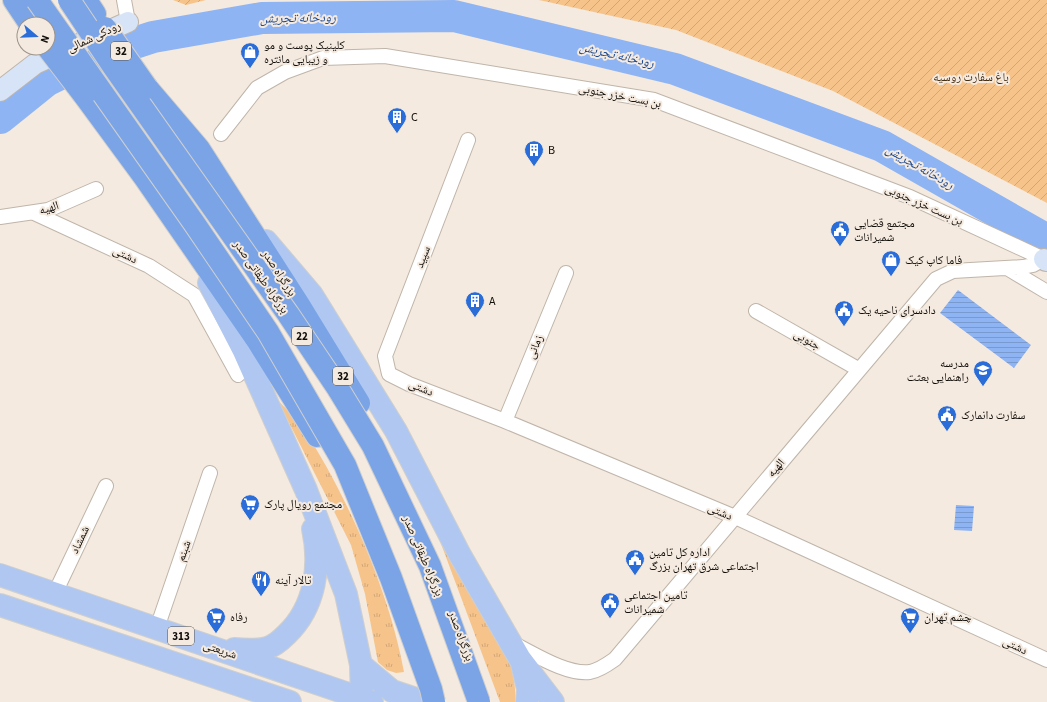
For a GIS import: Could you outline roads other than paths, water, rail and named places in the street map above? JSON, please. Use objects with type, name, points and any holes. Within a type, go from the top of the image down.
[{"type":"highway","points":[[14,0],[25,16]]},
{"type":"highway","name":"بزرگراه طبقاتی صدر","points":[[37,0],[194,223],[268,332],[345,465],[391,578],[428,698]]},
{"type":"highway","name":"بزرگراه طبقاتی صدر","points":[[69,0],[126,85],[292,320],[337,387],[373,446],[430,566],[482,699]]},
{"type":"highway","name":"بزرگراه صدر","points":[[91,7],[147,88],[199,149],[300,305],[382,440],[434,564],[482,699]]},
{"type":"highway","points":[[54,56],[183,232],[257,340],[337,470],[386,580],[428,698]]},
{"type":"main road","points":[[227,193],[312,295],[396,431],[460,555],[515,650],[553,702]]},
{"type":"main road","points":[[183,232],[244,351],[306,490],[346,594],[361,665],[365,701]]},
{"type":"main road","points":[[216,648],[252,651],[268,648],[283,638],[299,623],[310,600],[316,573],[315,539],[306,490]]},
{"type":"main road","name":"شریعتی","points":[[0,575],[286,672],[365,701]]},
{"type":"main road","name":"313","points":[[0,605],[283,700]]},
{"type":"main road","points":[[515,650],[528,689],[527,702]]},
{"type":"main road","points":[[361,665],[392,691],[428,698]]},
{"type":"main road","points":[[283,700],[286,672]]},
{"type":"street","points":[[124,0],[128,22]]},
{"type":"street","name":"رودکی شمالی","points":[[0,91],[35,64],[128,22]]},
{"type":"street","name":"بن بست خزر جنوبی","points":[[221,134],[257,88],[285,72],[323,58],[385,56],[654,100],[910,197],[1046,260]]},
{"type":"street","name":"سپید","points":[[389,374],[385,356],[468,140]]},
{"type":"street","name":"الهیه","points":[[0,217],[34,213],[59,206],[96,189]]},
{"type":"street","name":"دشتی","points":[[34,213],[149,266],[194,294],[238,375]]},
{"type":"street","name":"الهیه","points":[[515,650],[575,671],[591,672],[604,667],[615,658],[858,369],[936,279],[953,271],[1024,267],[1046,260]]},
{"type":"street","points":[[1006,268],[1047,292]]},
{"type":"street","name":"زمانی","points":[[505,421],[566,273]]},
{"type":"street","name":"جنوبی","points":[[756,312],[858,369]]},
{"type":"street","name":"دشتی","points":[[389,374],[409,384],[505,421],[735,517],[1047,660]]},
{"type":"street","name":"شبنم","points":[[157,628],[210,473]]},
{"type":"street","name":"شمشاد","points":[[55,593],[106,486]]},
{"type":"water","points":[[958,290],[1031,345],[1014,368],[940,313]]},
{"type":"water","points":[[956,505],[974,506],[972,531],[954,530]]},
{"type":"waterway","name":"رودخانه تجریش","points":[[0,118],[46,81],[101,54],[153,37],[262,18],[454,16],[675,69],[882,146],[1047,240]]},
{"type":"place","name":"کلینیک پوست و مو و زیبایی مانتره","points":[[250,69]]},
{"type":"place","name":"C","points":[[397,134]]},
{"type":"place","name":"B","points":[[534,167]]},
{"type":"place","name":"مجتمع قضایی شمیرانات","points":[[840,247]]},
{"type":"place","name":"فاما کاپ کیک","points":[[891,277]]},
{"type":"place","name":"A","points":[[475,318]]},
{"type":"place","name":"دادسرای ناحیه یک","points":[[844,327]]},
{"type":"place","name":"مدرسه راهنمایی بعثت","points":[[983,387]]},
{"type":"place","name":"سفارت دانمارک","points":[[947,432]]},
{"type":"place","name":"مجتمع رویال پارک","points":[[250,521]]},
{"type":"place","name":"اداره کل تامین اجتماعی شرق تهران بزرگ","points":[[635,576]]},
{"type":"place","name":"تالار آینه","points":[[261,597]]},
{"type":"place","name":"تامین اجتماعی شمیرانات","points":[[610,619]]},
{"type":"place","name":"رفاه","points":[[216,634]]},
{"type":"place","name":"چشم تهران","points":[[910,634]]},
{"type":"park label","name":"باغ سفارت روسیه","points":[[971,77]]}]
